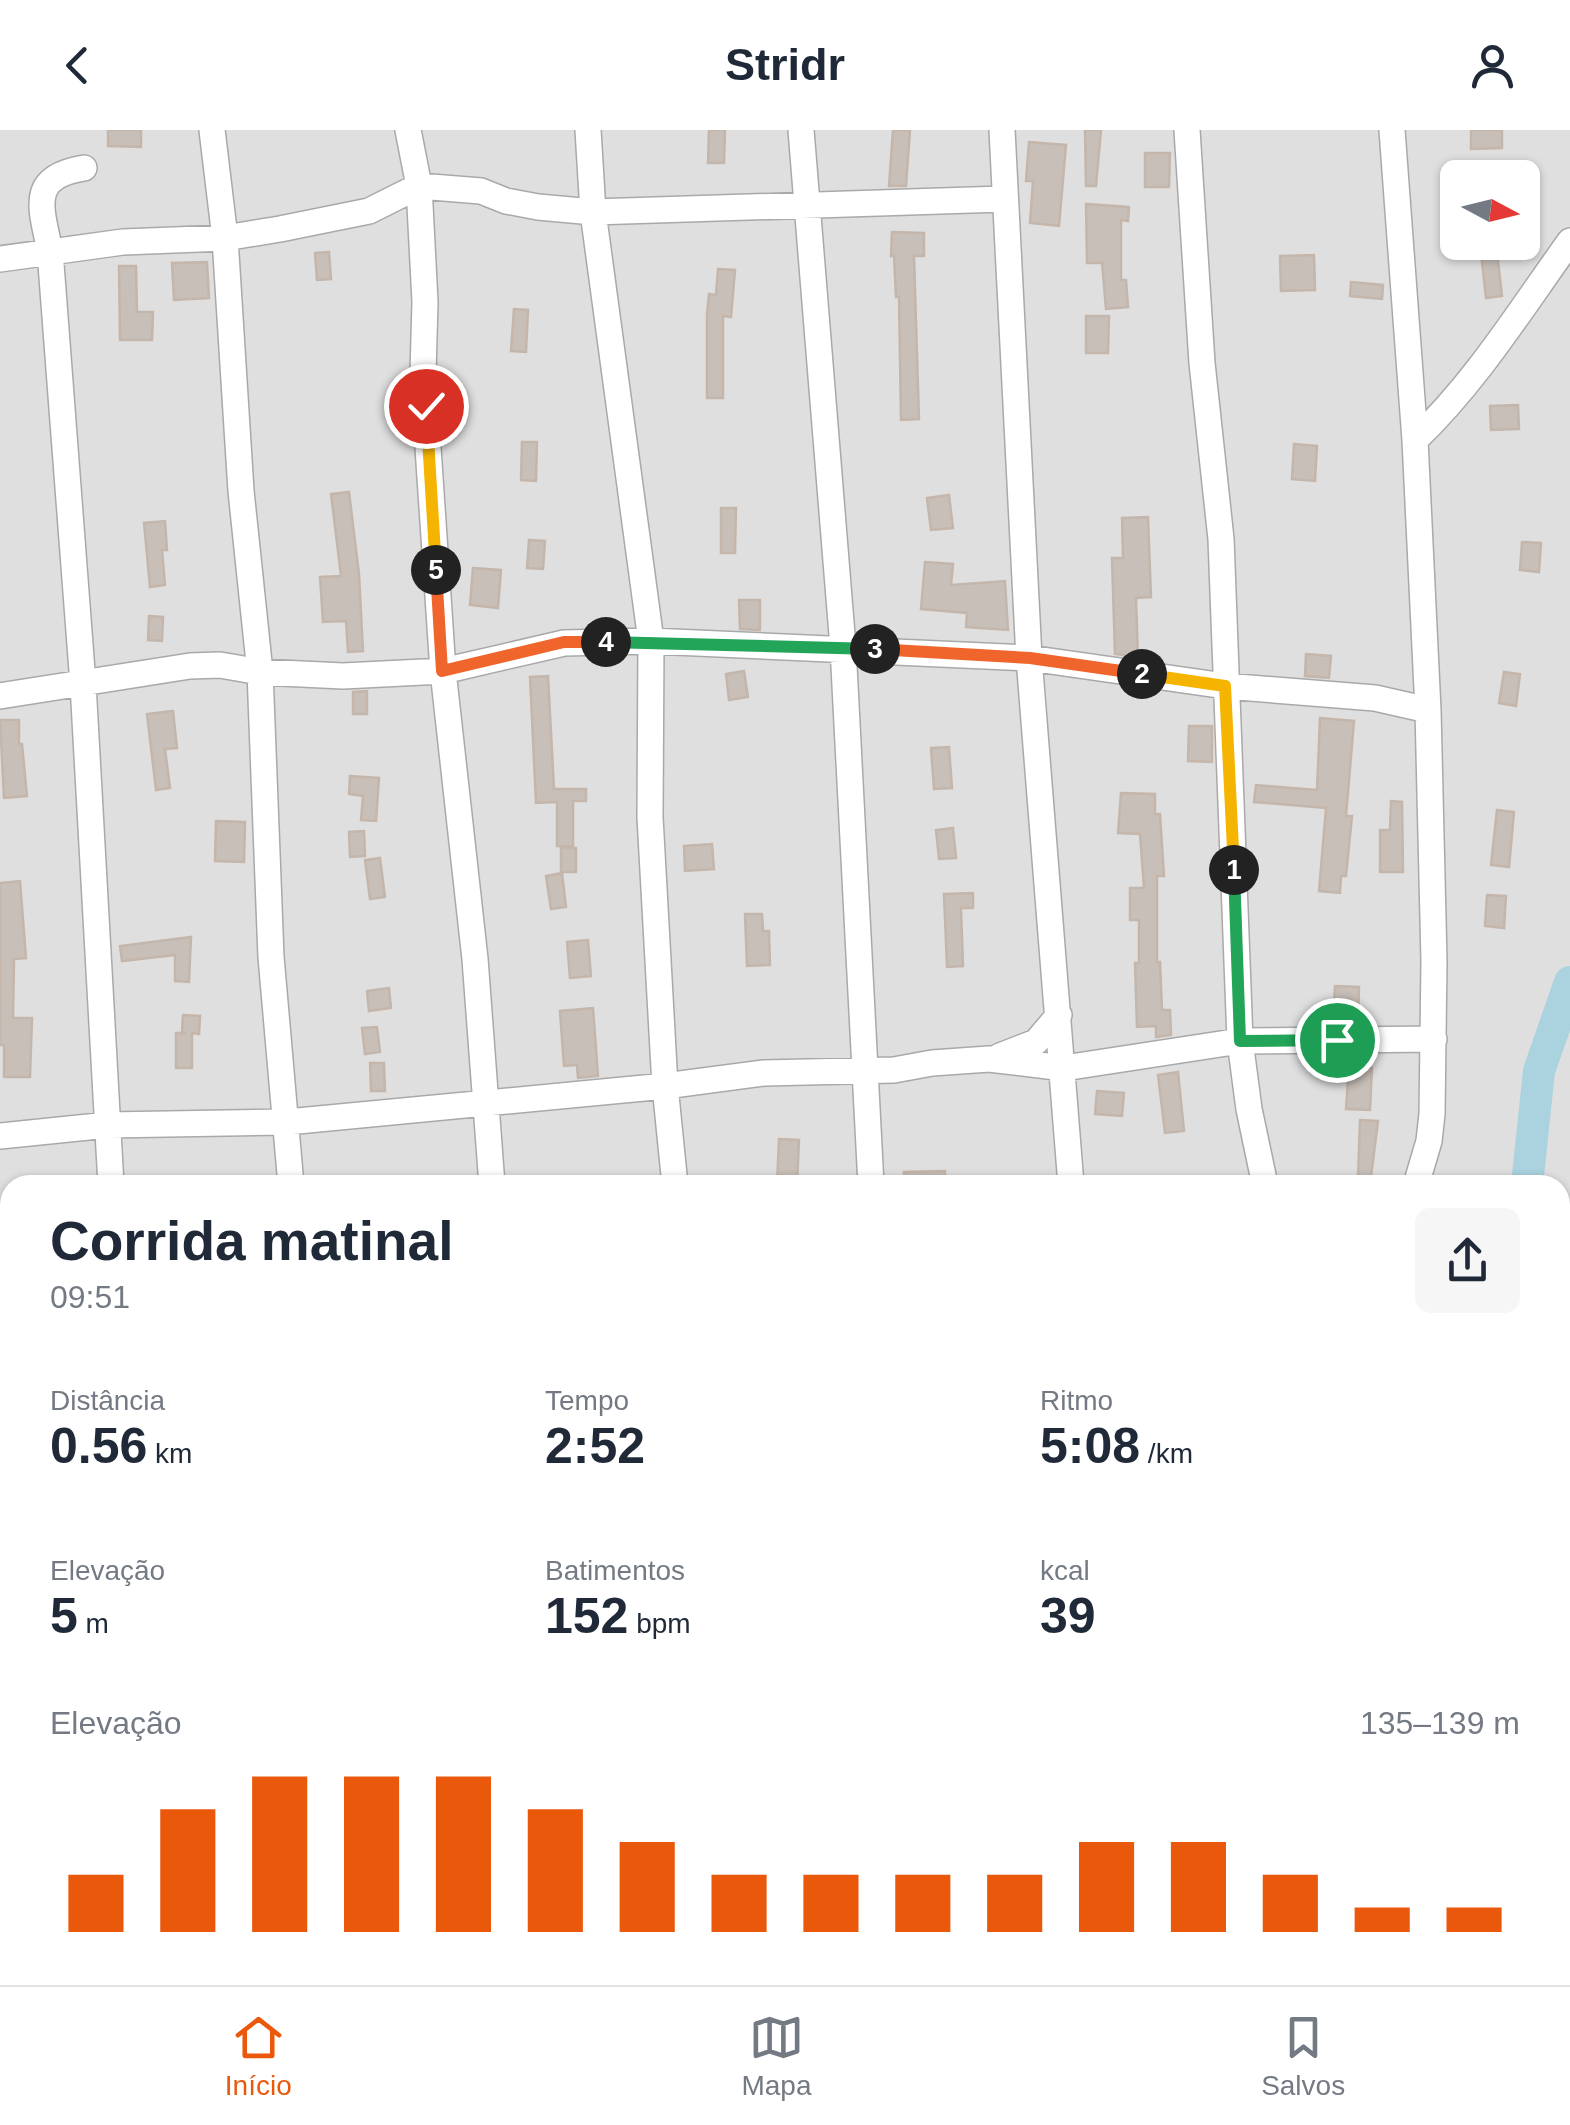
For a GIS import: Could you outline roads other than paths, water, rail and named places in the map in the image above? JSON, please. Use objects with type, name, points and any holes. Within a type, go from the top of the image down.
[{"type":"street","points":[[212,130],[225,238],[242,492],[260,672],[271,958],[290,1175]]},
{"type":"street","points":[[408,130],[419,186],[425,302],[423,373],[442,671],[488,1104],[492,1175]]},
{"type":"street","points":[[588,130],[594,212],[651,641],[650,817],[665,1086],[674,1175]]},
{"type":"street","points":[[802,130],[844,648],[870,1175]]},
{"type":"street","points":[[1002,130],[1030,658],[1070,1175]]},
{"type":"street","points":[[1187,130],[1202,363],[1221,538],[1240,1041],[1263,1175]]},
{"type":"street","points":[[1392,130],[1415,440],[1428,710],[1434,1039],[1431,1130],[1419,1175]]},
{"type":"street","points":[[84,168],[63,171],[50,179],[42,190],[42,214],[50,251],[83,684],[110,1175]]},
{"type":"street","points":[[0,259],[123,242],[225,238],[368,211],[419,186],[481,191],[538,207],[594,212],[1004,199]]},
{"type":"street","points":[[1415,440],[1448,409],[1474,376],[1570,241]]},
{"type":"street","points":[[0,696],[190,666],[343,676],[442,671],[564,642],[651,641],[1030,658],[1225,686],[1357,696],[1428,710]]},
{"type":"street","points":[[989,1059],[1036,1042],[1060,1015]]},
{"type":"street","points":[[0,1136],[108,1125],[287,1122],[764,1073],[864,1072],[989,1059],[1064,1068],[1240,1041],[1434,1039]]},
{"type":"waterway","points":[[1528,1175],[1539,1071],[1570,982]]}]
